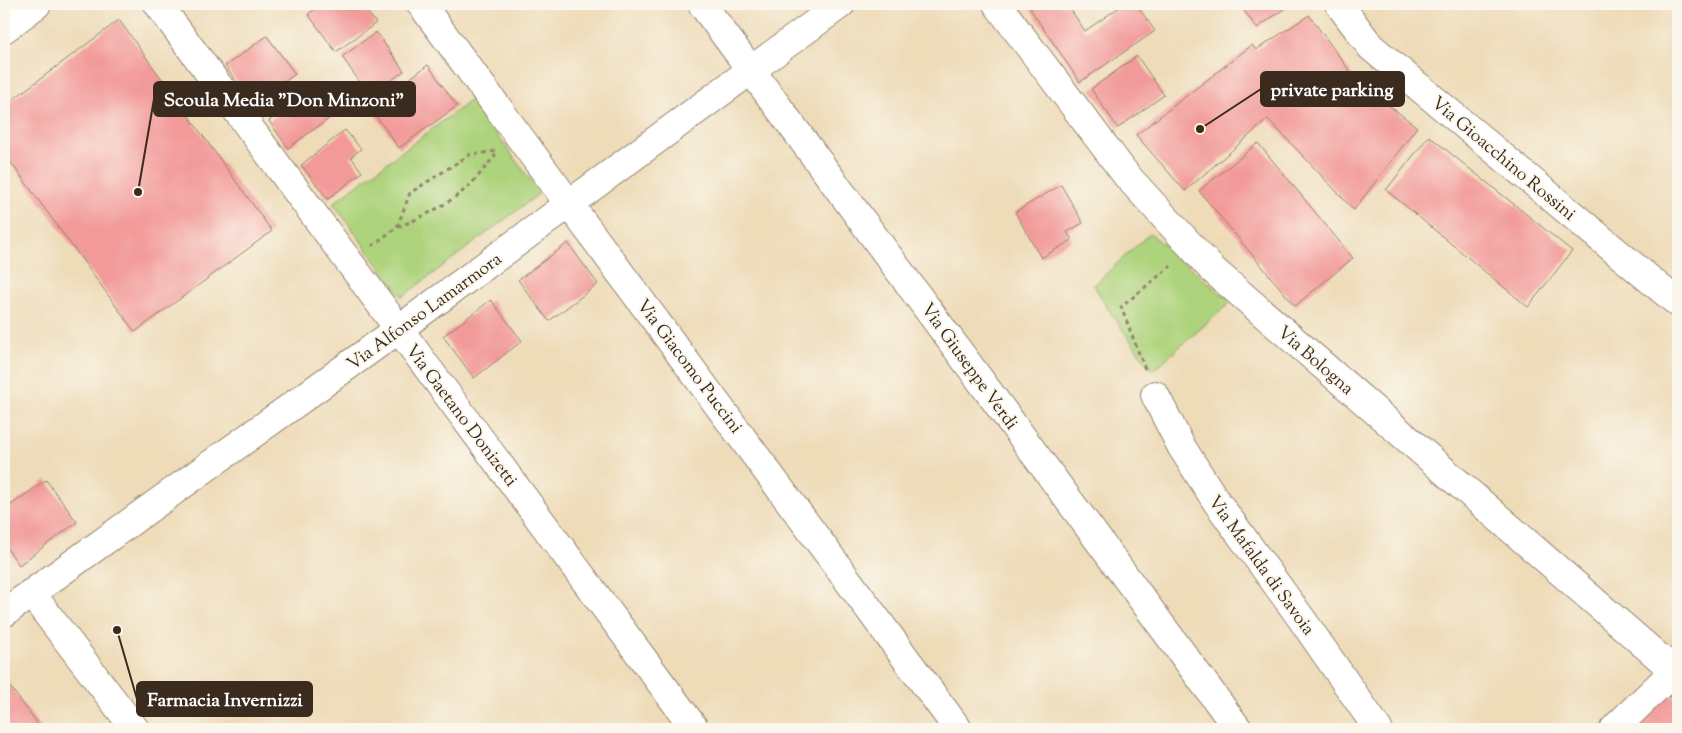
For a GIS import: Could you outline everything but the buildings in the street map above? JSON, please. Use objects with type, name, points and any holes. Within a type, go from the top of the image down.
[{"type":"street","points":[[4,29],[37,4]]},
{"type":"street","name":"Via Gaetano Donizetti","points":[[158,4],[695,729]]},
{"type":"street","name":"Via Giacomo Puccini","points":[[421,4],[958,729]]},
{"type":"street","name":"Via Giuseppe Verdi","points":[[702,4],[1238,729]]},
{"type":"street","name":"Via Alfonso Lamarmora","points":[[4,613],[399,330],[841,4]]},
{"type":"street","name":"Via Bologna","points":[[997,4],[1127,176],[1212,269],[1677,671]]},
{"type":"street","name":"Via Gioacchino Rossini","points":[[1339,4],[1371,47],[1678,303]]},
{"type":"street","name":"Via Mafalda di Savoia","points":[[1155,395],[1181,446],[1216,501],[1301,618],[1378,729]]},
{"type":"street","points":[[31,593],[135,729]]},
{"type":"street","points":[[1614,729],[1677,671]]},
{"type":"path","points":[[349,262],[397,227],[420,218],[470,185],[500,150],[469,155],[410,193],[397,227]]},
{"type":"path","points":[[1155,395],[1121,307],[1192,248]]},
{"type":"green space","points":[[471,100],[540,193],[402,297],[333,203]]},
{"type":"green space","points":[[1150,233],[1231,302],[1152,371],[1106,306],[1094,285]]},
{"type":"place","name":"private parking","points":[[1200,129]]},
{"type":"place","name":"Scoula Media \"Don Minzoni\"","points":[[138,192]]},
{"type":"place","name":"Farmacia Invernizzi","points":[[117,630]]}]
